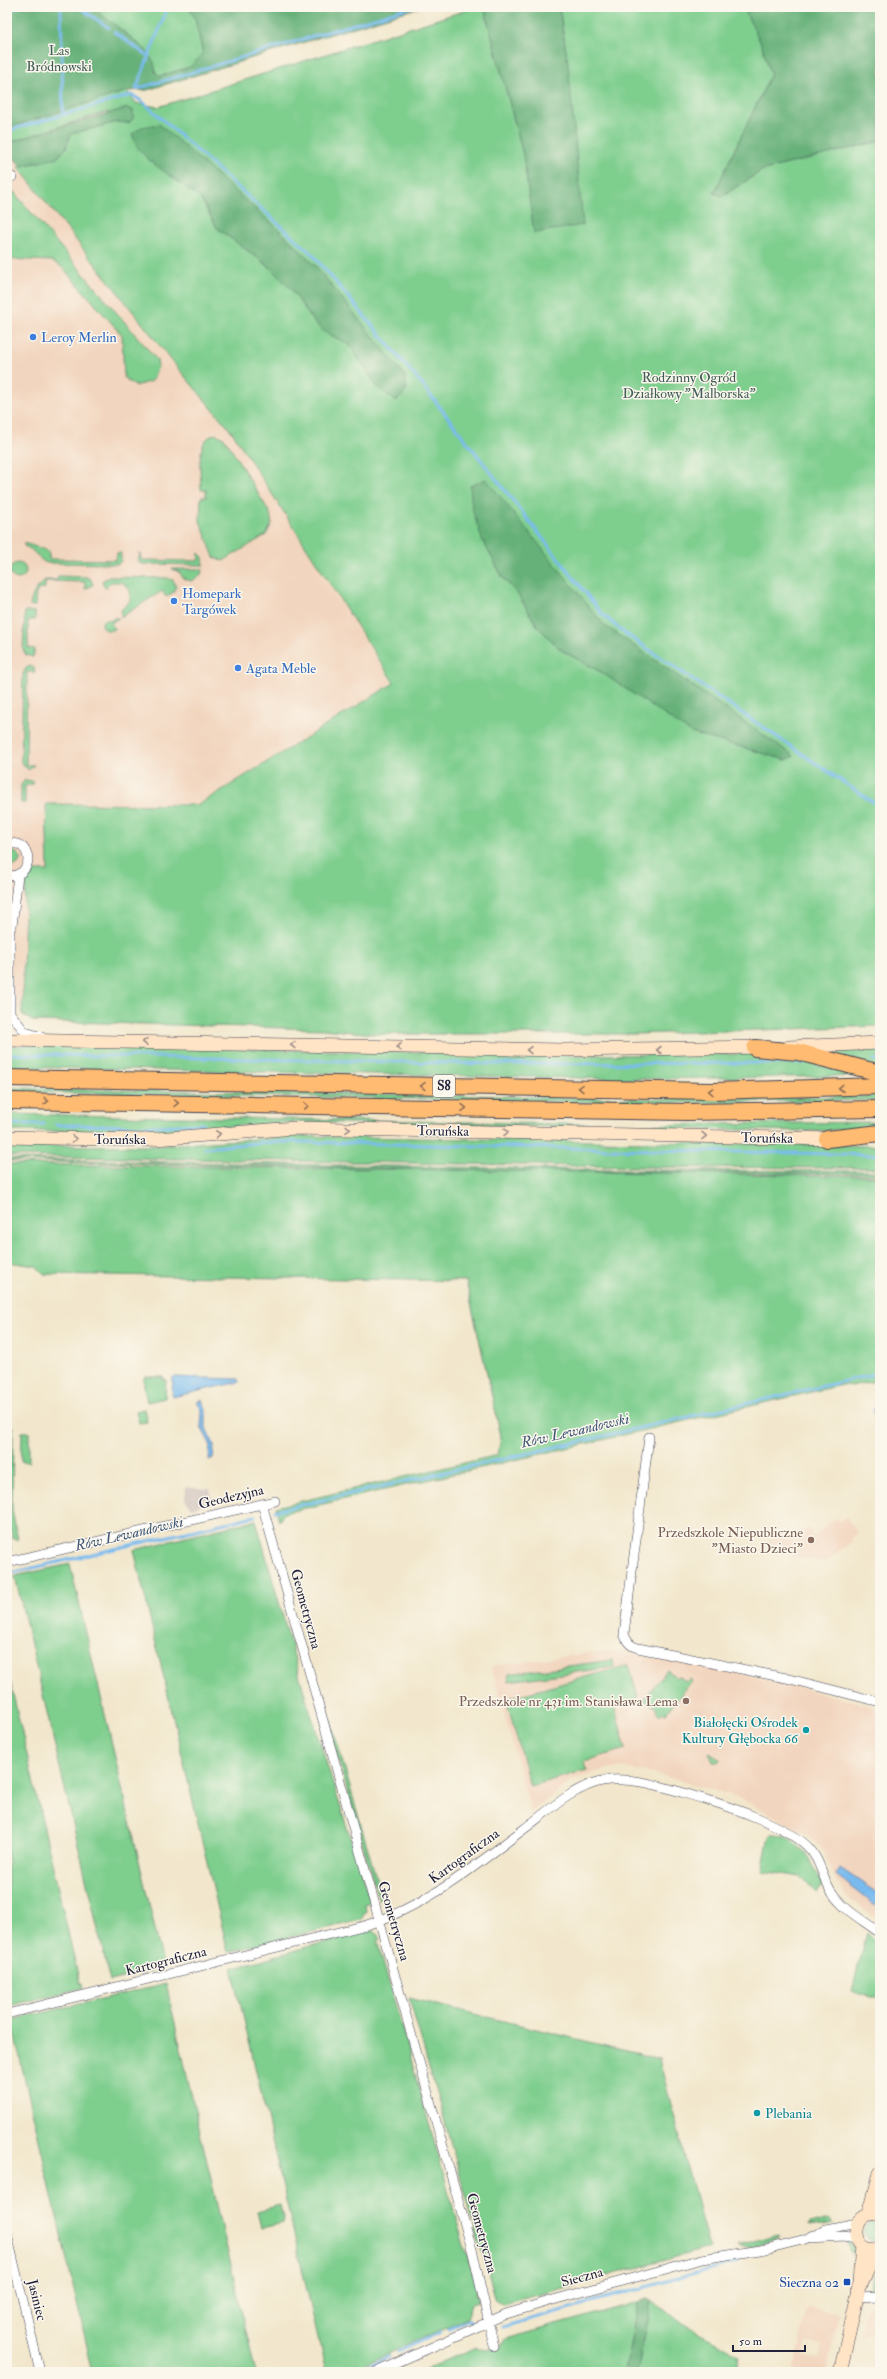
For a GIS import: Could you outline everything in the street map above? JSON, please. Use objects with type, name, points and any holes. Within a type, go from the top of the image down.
[{"type":"highway","points":[[755,1048],[798,1052],[880,1073]]},
{"type":"highway","name":"S8","points":[[7,1078],[712,1091],[880,1086]]},
{"type":"highway","name":"Toruńska","points":[[7,1101],[687,1112],[880,1109]]},
{"type":"highway","points":[[827,1139],[880,1133]]},
{"type":"main road","points":[[7,1040],[565,1050],[755,1048],[880,1043]]},
{"type":"main road","name":"Toruńska","points":[[7,1138],[143,1140],[295,1128],[880,1140]]},
{"type":"main road","points":[[858,2295],[859,2242],[857,2223],[874,2214],[880,2172]]},
{"type":"main road","points":[[840,2372],[858,2295],[878,2249],[859,2242]]},
{"type":"street","points":[[7,844],[20,844],[27,852],[28,865],[18,875],[10,934],[8,1015],[25,1032],[59,1040]]},
{"type":"street","points":[[7,875],[18,875]]},
{"type":"street","points":[[7,907],[10,934]]},
{"type":"street","points":[[649,1437],[624,1634],[627,1641],[638,1648],[786,1678],[880,1702]]},
{"type":"street","name":"Geodezyjna","points":[[7,1562],[275,1501]]},
{"type":"street","name":"Geometryczna","points":[[262,1504],[473,2253],[490,2322],[494,2346]]},
{"type":"street","name":"Kartograficzna","points":[[7,2014],[380,1921],[413,1908],[434,1895],[568,1797],[600,1782],[618,1780],[660,1787],[727,1806],[745,1812],[793,1836],[807,1846],[817,1859],[830,1890],[840,1904],[880,1933]]},
{"type":"street","name":"Sieczna","points":[[376,2372],[506,2314],[687,2263],[724,2255],[766,2249],[806,2238],[826,2229],[857,2223]]},
{"type":"street","name":"Jasiniec","points":[[7,2234],[40,2372]]},
{"type":"street","name":"Sieczna","points":[[806,2238],[837,2236],[859,2242]]},
{"type":"street","points":[[858,2295],[880,2296]]},
{"type":"shaded area","name":"Homepark Targówek","points":[[7,150],[158,334],[252,458],[392,683],[198,805],[46,805],[48,871],[20,1009],[7,1009]]},
{"type":"shaded area","points":[[186,1487],[210,1489],[213,1503],[191,1508],[185,1499]]},
{"type":"shaded area","name":"Przedszkole Niepubliczne \"Miasto Dzieci\"","points":[[846,1517],[858,1534],[851,1539],[853,1541],[826,1562],[791,1556],[791,1551],[768,1547],[770,1537],[810,1528],[813,1537],[836,1518],[839,1522]]},
{"type":"shaded area","points":[[612,1650],[753,1676],[880,1708],[880,1920],[860,1908],[846,1896],[836,1880],[823,1851],[808,1835],[738,1797],[648,1772],[624,1768],[606,1769],[572,1780],[531,1812],[491,1666]]},
{"type":"shaded area","points":[[880,2302],[880,2331],[860,2337],[867,2306]]},
{"type":"shaded area","points":[[807,2308],[839,2314],[826,2372],[793,2372]],"holes":[[[806,2342],[822,2345],[819,2359],[803,2355]]]},
{"type":"green space","name":"Las Bródnowski","points":[[7,7],[92,7],[145,49],[154,63],[156,73],[160,76],[190,67],[203,54],[195,18],[188,7],[420,7],[147,90],[127,91],[7,128]]},
{"type":"green space","points":[[92,7],[188,7],[195,18],[203,54],[190,67],[160,76],[156,74],[146,53],[138,44],[130,36]]},
{"type":"green space","name":"Rodzinny Ogród Działkowy \"Malborska\"","points":[[476,7],[484,7],[523,154],[568,64],[559,7],[743,7],[761,43],[771,74],[714,193],[722,196],[763,170],[880,141],[880,1026],[635,1034],[374,1034],[323,1029],[32,1021],[22,1014],[26,878],[33,871],[48,871],[46,804],[198,805],[394,683],[232,432],[176,366],[18,167],[57,158],[66,148],[71,134],[117,122],[129,123],[107,112],[7,143],[7,128],[127,91],[136,103],[158,107]],"holes":[[[212,171],[276,227],[314,264],[404,376],[407,390],[361,359],[350,345],[323,331],[311,318],[292,289],[267,265],[217,228],[201,199]],[[482,539],[585,603],[604,625],[793,756],[786,760],[769,754],[643,698],[601,672],[561,650],[538,627],[517,593],[503,578]]]},
{"type":"green space","points":[[484,7],[559,7],[568,64],[583,225],[534,233],[523,154]]},
{"type":"green space","points":[[743,7],[880,7],[880,141],[763,170],[722,196],[714,193],[771,74],[761,43]]},
{"type":"green space","points":[[127,108],[133,110],[133,119],[129,123],[117,122],[71,134],[66,148],[57,158],[21,166],[7,150],[7,143]]},
{"type":"green space","points":[[159,124],[276,227],[314,264],[405,376],[405,390],[400,398],[396,401],[377,387],[350,345],[323,331],[311,318],[291,289],[267,265],[217,228],[201,199],[149,160],[137,147],[132,134],[142,127]]},
{"type":"green space","points":[[7,184],[157,360],[158,367],[152,381],[135,386],[124,378],[122,335],[62,267],[52,261],[7,259]]},
{"type":"green space","points":[[217,434],[225,439],[270,513],[272,524],[266,535],[223,561],[214,557],[200,521],[201,497],[206,497],[206,490],[201,490],[200,457],[205,442],[210,437]]},
{"type":"green space","points":[[486,479],[604,625],[794,756],[786,760],[691,733],[601,672],[561,650],[538,627],[517,593],[503,578],[482,539],[472,508],[470,486]]},
{"type":"green space","points":[[24,543],[49,551],[49,559],[116,560],[117,553],[121,553],[121,561],[118,564],[47,563],[24,546]]},
{"type":"green space","points":[[140,553],[141,560],[198,561],[199,553],[203,557],[204,565],[141,564],[138,562]]},
{"type":"green space","points":[[18,563],[25,568],[26,571],[21,578],[18,579],[11,574],[10,571],[15,564]]},
{"type":"green space","points":[[172,569],[203,569],[200,576],[191,581],[184,579],[179,572]]},
{"type":"green space","points":[[58,576],[86,577],[91,579],[93,585],[85,589],[85,582],[45,581],[45,588],[40,589],[36,593],[35,606],[30,606],[33,595],[39,586],[45,580],[57,580]]},
{"type":"green space","points":[[109,577],[167,578],[173,580],[176,587],[174,592],[166,597],[162,591],[121,617],[121,610],[130,601],[130,590],[122,582],[111,582],[105,588],[102,581]]},
{"type":"green space","points":[[7,610],[10,610],[10,652],[7,655]]},
{"type":"green space","points":[[25,611],[35,612],[35,620],[28,620],[28,648],[35,649],[33,657],[26,655],[23,649]]},
{"type":"green space","points":[[114,618],[119,618],[111,623],[114,629],[106,630],[102,624],[103,620],[113,620]]},
{"type":"green space","points":[[30,666],[34,668],[35,672],[27,672],[26,765],[34,765],[29,770],[21,763],[23,674],[26,668]]},
{"type":"green space","points":[[7,667],[9,681],[7,743]]},
{"type":"green space","points":[[25,780],[32,781],[33,784],[25,786],[25,803],[21,803],[21,785]]},
{"type":"green space","points":[[13,852],[18,854],[20,859],[18,864],[13,866],[8,864],[6,859],[8,854]]},
{"type":"green space","points":[[7,1045],[578,1055],[771,1054],[863,1076],[634,1079],[7,1067]]},
{"type":"green space","points":[[880,1049],[880,1068],[826,1052]]},
{"type":"green space","points":[[7,1088],[664,1099],[880,1096],[880,1100],[664,1103],[7,1092]]},
{"type":"green space","points":[[7,1114],[633,1125],[880,1122],[880,1128],[807,1131],[293,1122],[157,1132],[7,1131]]},
{"type":"green space","points":[[297,1136],[880,1146],[880,1168],[642,1167],[7,1156],[7,1145],[153,1146]]},
{"type":"green space","points":[[7,1159],[613,1170],[880,1171],[880,1174],[530,1171],[7,1161]]},
{"type":"green space","points":[[7,1164],[880,1176],[880,1380],[851,1386],[846,1384],[284,1513],[279,1521],[276,1507],[498,1455],[501,1436],[466,1281],[44,1274],[36,1266],[8,1262],[7,1288]]},
{"type":"green space","points":[[144,1377],[163,1377],[163,1380],[166,1379],[165,1398],[147,1402],[144,1388]]},
{"type":"green space","points":[[144,1409],[147,1422],[139,1423],[136,1411]]},
{"type":"green space","points":[[8,1427],[13,1427],[12,1509],[18,1540],[13,1539],[7,1514]]},
{"type":"green space","points":[[22,1432],[29,1432],[29,1462],[21,1461]]},
{"type":"green space","points":[[256,1520],[304,1692],[371,1903],[365,1905],[366,1910],[361,1920],[228,1952],[134,1550]]},
{"type":"green space","points":[[7,1530],[11,1548],[10,1554],[7,1555]]},
{"type":"green space","points":[[70,1564],[164,1968],[110,1981],[15,1576]]},
{"type":"green space","points":[[613,1660],[614,1667],[509,1681],[508,1674]]},
{"type":"green space","points":[[629,1665],[638,1698],[614,1705],[626,1749],[585,1761],[587,1770],[530,1786],[506,1699]]},
{"type":"green space","points":[[7,1668],[80,1984],[82,1984],[83,1988],[8,2006]]},
{"type":"green space","points":[[667,1670],[677,1678],[679,1676],[686,1682],[689,1679],[692,1681],[665,1714],[663,1712],[660,1715],[656,1711],[657,1708],[643,1700]]},
{"type":"green space","points":[[319,1693],[326,1704],[382,1898],[379,1901]]},
{"type":"green space","points":[[709,1753],[721,1760],[718,1762],[713,1762]]},
{"type":"green space","points":[[772,1834],[781,1835],[797,1844],[810,1860],[822,1886],[817,1894],[801,1877],[762,1871],[769,1836]]},
{"type":"green space","points":[[372,1929],[376,1932],[380,1940],[377,1941],[480,2302],[472,2304],[467,2318],[348,2372],[326,2372],[232,1968]]},
{"type":"green space","points":[[867,1933],[880,1945],[880,1998],[852,1991]]},
{"type":"green space","points":[[166,1984],[256,2372],[93,2372],[11,2020]]},
{"type":"green space","points":[[409,1998],[659,2059],[709,2248],[505,2304],[496,2300]]},
{"type":"green space","points":[[280,2205],[284,2223],[261,2228],[257,2211]]},
{"type":"green space","points":[[829,2219],[834,2223],[809,2227],[810,2224]]},
{"type":"green space","points":[[869,2222],[880,2223],[880,2239],[874,2241],[868,2239],[864,2233],[865,2226]]},
{"type":"green space","points":[[777,2234],[779,2236],[754,2247],[748,2248],[738,2246]]},
{"type":"green space","points":[[846,2240],[854,2246],[854,2255],[850,2251]]},
{"type":"green space","points":[[880,2268],[880,2291],[869,2291],[874,2275]]},
{"type":"green space","points":[[649,2299],[652,2300],[637,2372],[625,2372],[638,2302]]},
{"type":"green space","points":[[652,2300],[682,2324],[739,2355],[737,2372],[637,2372]]},
{"type":"green space","points":[[638,2302],[625,2372],[419,2372],[477,2347],[486,2350],[501,2347],[505,2339]]},
{"type":"water","points":[[173,1377],[238,1379],[239,1382],[172,1397]]},
{"type":"water","points":[[202,1400],[206,1410],[206,1428],[214,1445],[213,1458],[209,1460],[210,1444],[201,1427],[202,1410],[197,1402]]},
{"type":"water","points":[[875,1407],[880,1407],[880,1439],[873,1410]]},
{"type":"water","points":[[840,1868],[880,1895],[875,1905],[836,1875]]},
{"type":"waterway","points":[[7,11],[18,7]]},
{"type":"waterway","points":[[61,7],[63,115]]},
{"type":"waterway","points":[[79,7],[109,28]]},
{"type":"waterway","points":[[136,89],[168,7]]},
{"type":"waterway","points":[[136,89],[411,7]]},
{"type":"waterway","points":[[114,32],[148,56]]},
{"type":"waterway","points":[[7,131],[132,95],[143,102],[312,254],[420,382],[602,614],[623,632],[880,807]]},
{"type":"waterway","points":[[7,1054],[502,1064],[804,1063]]},
{"type":"waterway","points":[[874,1060],[880,1060]]},
{"type":"waterway","points":[[7,1124],[44,1124]]},
{"type":"waterway","points":[[56,1125],[157,1126],[203,1124]]},
{"type":"waterway","points":[[205,1148],[268,1142],[301,1142],[880,1155]]},
{"type":"waterway","name":"Rów Lewandowski","points":[[275,1511],[880,1373]]},
{"type":"waterway","name":"Rów Lewandowski","points":[[7,1574],[255,1516]]},
{"type":"waterway","points":[[502,2327],[736,2262]]},
{"type":"waterway","points":[[449,2328],[469,2320],[471,2322]]},
{"type":"waterway","points":[[398,2352],[441,2332]]},
{"type":"waterway","points":[[356,2372],[389,2356]]},
{"type":"place","name":"Leroy Merlin","points":[[33,337]]},
{"type":"place","name":"Homepark Targówek","points":[[174,601]]},
{"type":"place","name":"Agata Meble","points":[[238,668]]},
{"type":"place","name":"Przedszkole Niepubliczne \"Miasto Dzieci\"","points":[[811,1540]]},
{"type":"place","name":"Przedszkole nr 431 im. Stanisława Lema","points":[[686,1701]]},
{"type":"place","name":"Białołęcki Ośrodek Kultury Głębocka 66","points":[[806,1730]]},
{"type":"place","name":"Plebania","points":[[757,2113]]},
{"type":"place","name":"Sieczna 02","points":[[847,2282]]}]
